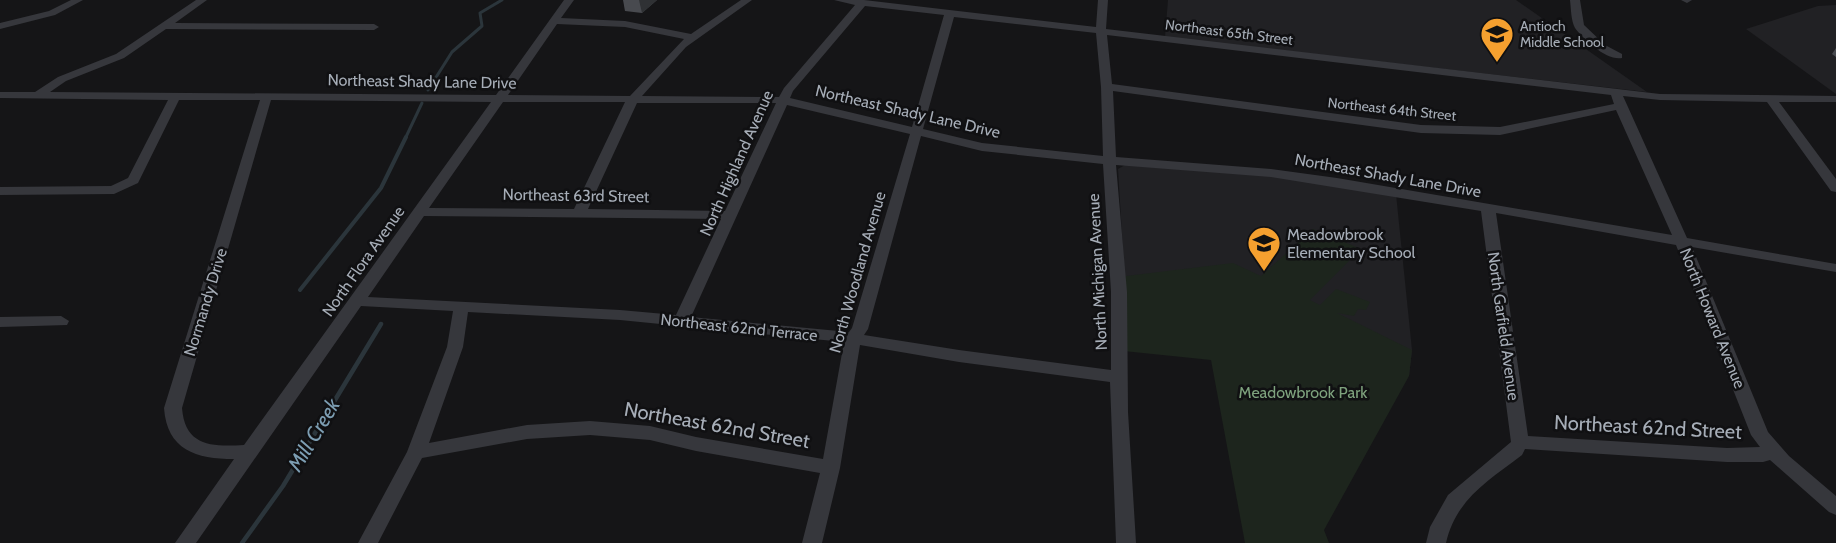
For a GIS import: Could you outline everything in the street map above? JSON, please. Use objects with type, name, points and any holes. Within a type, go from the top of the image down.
[{"type":"street","points":[[0,26],[52,13],[78,0]]},
{"type":"street","points":[[39,94],[62,79],[120,56],[202,0]]},
{"type":"street","name":"North Flora Avenue","points":[[185,543],[569,0]]},
{"type":"street","points":[[579,213],[632,100],[674,53],[692,37],[747,0]]},
{"type":"street","name":"Northeast 65th Street","points":[[839,0],[1618,99]]},
{"type":"street","name":"North Michigan Avenue","points":[[1103,0],[1101,32],[1107,87],[1109,161],[1119,292],[1119,377],[1126,543]]},
{"type":"street","points":[[1575,0],[1579,26],[1601,47],[1618,56]]},
{"type":"street","name":"North Highland Avenue","points":[[681,321],[732,215],[782,100],[862,3]]},
{"type":"street","name":"North Woodland Avenue","points":[[812,543],[831,468],[853,338],[860,329],[950,13]]},
{"type":"street","points":[[554,21],[625,24],[692,37]]},
{"type":"street","points":[[163,26],[374,27]]},
{"type":"street","name":"Northeast 64th Street","points":[[1107,87],[1457,132],[1500,131],[1618,99],[1660,97],[1836,99]]},
{"type":"street","name":"Northeast Shady Lane Drive","points":[[0,94],[782,100],[982,147],[1109,161],[1271,173],[1337,182],[1836,268]]},
{"type":"street","points":[[0,191],[114,190],[133,180],[176,95]]},
{"type":"street","name":"Normandy Drive","points":[[251,452],[213,452],[192,445],[175,429],[172,419],[173,408],[267,95]]},
{"type":"street","points":[[1770,98],[1836,188]]},
{"type":"street","name":"North Howard Avenue","points":[[1618,99],[1683,243],[1760,435],[1798,476],[1836,507]]},
{"type":"street","name":"North Garfield Avenue","points":[[1488,209],[1520,442]]},
{"type":"street","name":"Northeast 63rd Street","points":[[420,212],[732,215]]},
{"type":"street","name":"Northeast 62nd Terrace","points":[[357,301],[620,315],[853,338],[959,356],[1119,377]]},
{"type":"street","points":[[368,543],[416,452],[455,347],[460,307]]},
{"type":"street","points":[[0,321],[61,321]]},
{"type":"street","name":"Northeast 62nd Street","points":[[416,452],[527,432],[600,428],[650,433],[696,444],[831,468]]},
{"type":"street","points":[[1436,543],[1438,528],[1446,509],[1456,497],[1515,450],[1520,442]]},
{"type":"street","name":"Northeast 62nd Street","points":[[1520,442],[1718,455],[1763,454],[1771,449]]},
{"type":"shaded area","name":"Antioch Middle School","points":[[1168,0],[1516,0],[1647,92],[1165,37]]},
{"type":"shaded area","points":[[1836,5],[1836,94],[1746,29],[1818,6]]},
{"type":"shaded area","name":"Meadowbrook Elementary School","points":[[1125,165],[1281,177],[1396,194],[1412,350],[1409,376],[1129,350],[1118,169]]},
{"type":"green space","name":"Meadowbrook Park","points":[[1313,229],[1361,249],[1310,300],[1320,305],[1336,289],[1370,302],[1366,310],[1358,309],[1354,316],[1337,313],[1412,350],[1409,376],[1324,530],[1329,543],[1245,543],[1211,360],[1114,350],[1118,277],[1233,263],[1261,276]]},
{"type":"waterway","name":"Mill Creek","points":[[428,90],[452,52],[482,26],[480,13],[502,0]]},
{"type":"waterway","name":"Mill Creek","points":[[405,139],[422,103]]},
{"type":"waterway","name":"Mill Creek","points":[[300,290],[381,188],[406,137]]},
{"type":"waterway","name":"Mill Creek","points":[[242,543],[283,486],[381,324]]},
{"type":"place","name":"Antioch Middle School","points":[[1497,63]]},
{"type":"place","name":"Meadowbrook Elementary School","points":[[1264,272]]}]
